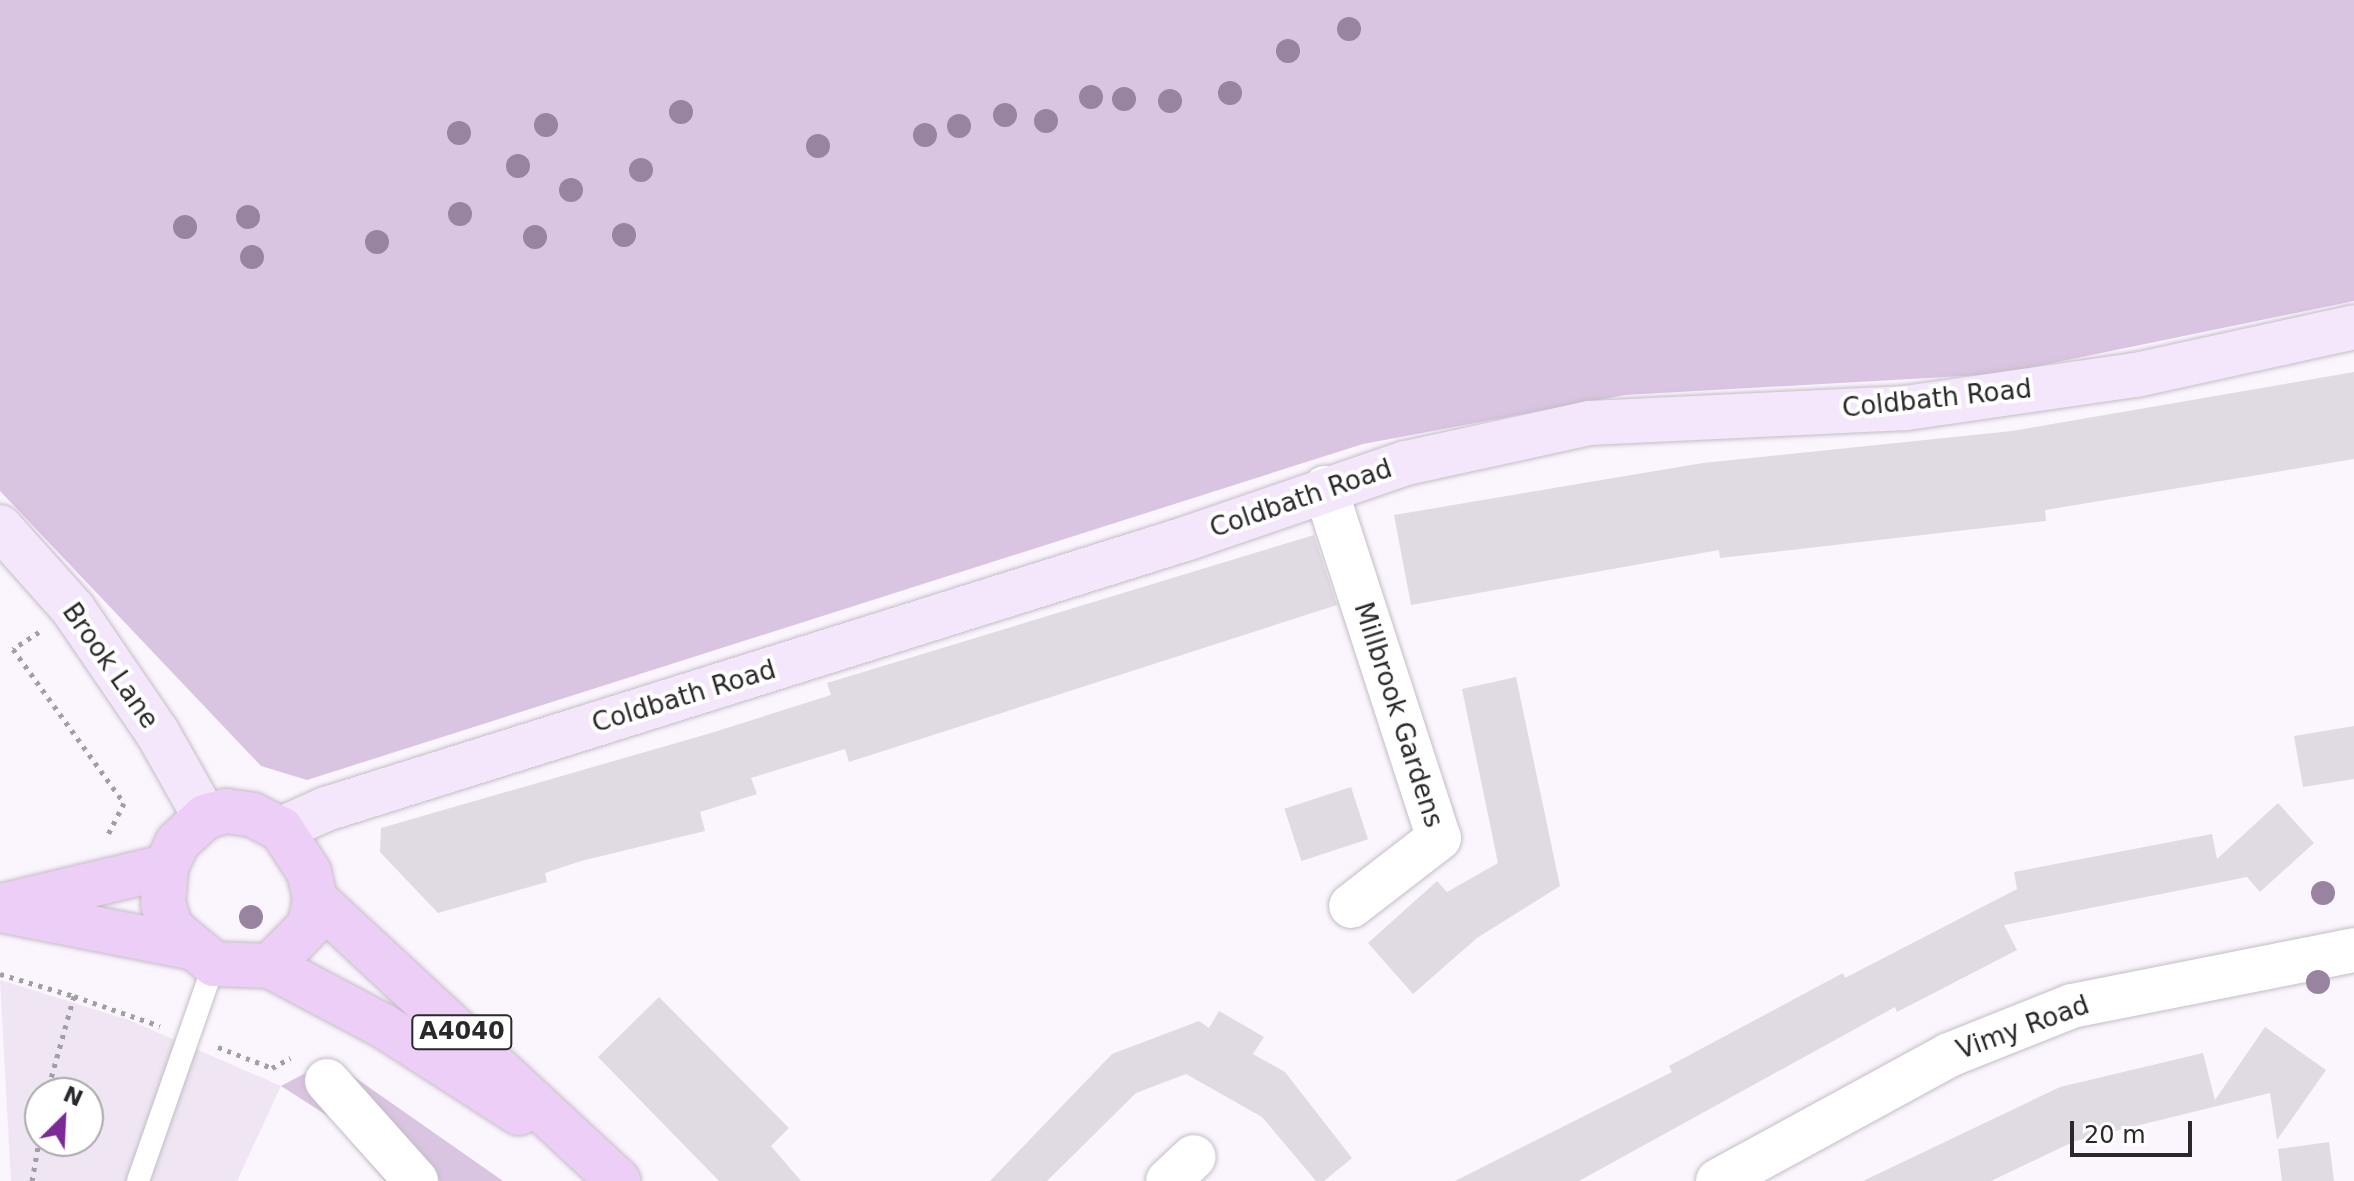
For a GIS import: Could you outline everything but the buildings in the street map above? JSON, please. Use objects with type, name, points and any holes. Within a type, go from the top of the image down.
[{"type":"main road","name":"Coldbath Road","points":[[281,829],[1406,463],[1590,423],[1906,408],[2136,375],[2354,327]]},
{"type":"main road","name":"Brook Lane","points":[[0,527],[73,609],[157,732],[205,817]]},
{"type":"main road","points":[[0,908],[202,955],[270,966],[310,925],[315,899],[301,852],[281,829],[253,815],[205,817],[177,843],[166,867],[163,904],[171,928],[202,955]]},
{"type":"main road","points":[[0,908],[166,867]]},
{"type":"main road","name":"A4040","points":[[315,899],[611,1174]]},
{"type":"main road","name":"A4040","points":[[270,966],[385,1027],[611,1174]]},
{"type":"street","name":"Millbrook Gardens","points":[[1325,488],[1439,838],[1351,906]]},
{"type":"street","name":"Vimy Road","points":[[1718,1181],[1949,1055],[2072,1006],[2354,950]]},
{"type":"street","points":[[313,1067],[416,1181]]},
{"type":"lane","points":[[138,1181],[189,1036],[202,955]]},
{"type":"path","points":[[73,609],[13,649],[124,803],[106,838]]},
{"type":"path","points":[[0,974],[74,996],[272,1068],[313,1067]]},
{"type":"path","points":[[51,1077],[74,996]]},
{"type":"path","points":[[32,1181],[36,1157]]},
{"type":"shaded area","points":[[0,0],[2354,0],[2354,301],[1999,374],[1625,395],[1363,444],[307,780],[261,766],[0,491]]},
{"type":"shaded area","points":[[0,980],[129,1020],[281,1086],[237,1181],[11,1181]]},
{"type":"shaded area","points":[[330,1060],[503,1181],[385,1181],[331,1118],[281,1086]]}]
